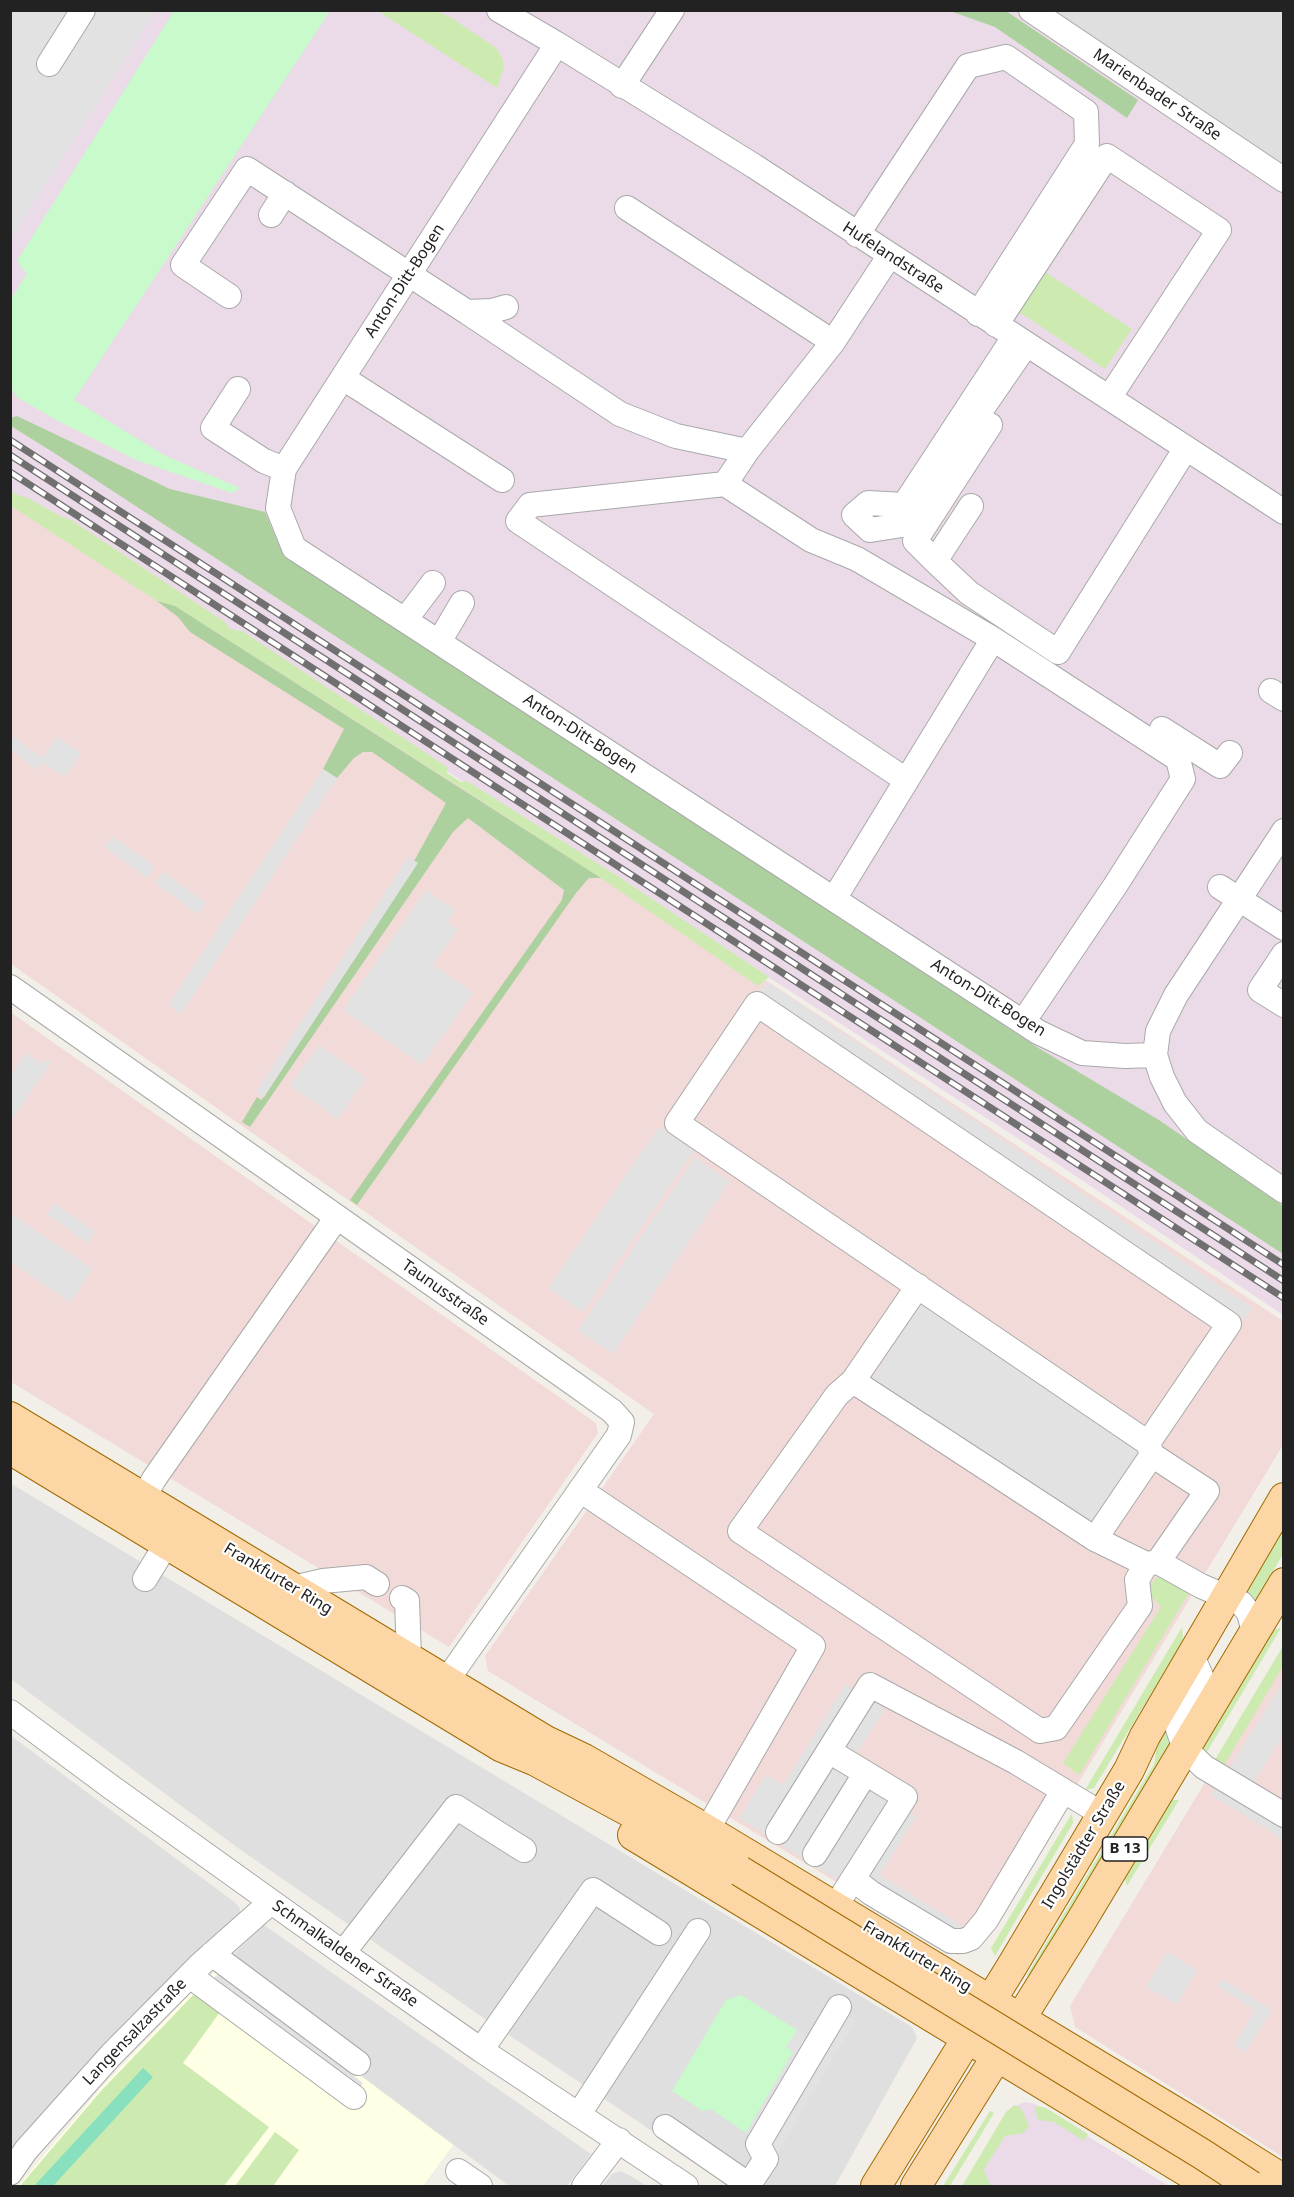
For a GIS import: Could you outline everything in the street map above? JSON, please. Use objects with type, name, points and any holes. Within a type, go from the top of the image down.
[{"type":"main road","name":"Frankfurter Ring","points":[[10,1417],[546,1741],[584,1759],[707,1830],[1284,2180]]},
{"type":"main road","name":"Frankfurter Ring","points":[[10,1449],[502,1746],[536,1761],[740,1871]]},
{"type":"main road","name":"Ingolstädter Straße","points":[[876,2187],[1130,1770],[1145,1736],[1284,1498]]},
{"type":"main road","name":"B 13","points":[[915,2187],[1021,2019],[1254,1632],[1279,1601]]},
{"type":"main road","name":"Frankfurter Ring","points":[[546,1741],[574,1765],[740,1871],[1202,2154],[1251,2187]]},
{"type":"main road","name":"Frankfurter Ring","points":[[502,1746],[528,1769],[616,1825],[1210,2187]]},
{"type":"main road","points":[[896,1995],[907,1984],[915,1970],[918,1957]]},
{"type":"main road","points":[[1079,2106],[1074,2092],[1086,2072],[1101,2067]]},
{"type":"street","points":[[49,64],[83,10]]},
{"type":"street","name":"Hufelandstraße","points":[[499,10],[754,166],[1186,448],[1280,502]]},
{"type":"street","points":[[622,86],[672,10]]},
{"type":"street","name":"Marienbader Straße","points":[[1030,10],[1284,180]]},
{"type":"street","name":"Anton-Ditt-Bogen","points":[[557,44],[284,468],[278,508],[294,548],[1023,1022],[1082,1053],[1125,1056],[1155,1055]]},
{"type":"street","points":[[857,235],[968,66],[1006,57],[1086,112],[1088,144],[1010,334],[915,541],[969,592],[1058,652]]},
{"type":"street","points":[[1010,334],[904,505],[868,503],[854,515],[870,530],[902,525],[1010,334],[1107,156],[1219,230],[1109,398]]},
{"type":"street","points":[[228,296],[183,265],[247,169],[620,414],[676,436],[747,451]]},
{"type":"street","points":[[245,197],[258,176]]},
{"type":"street","points":[[271,215],[285,193]]},
{"type":"street","points":[[627,208],[833,342]]},
{"type":"street","points":[[725,484],[747,451],[833,342],[890,255]]},
{"type":"street","points":[[467,312],[492,311],[506,307]]},
{"type":"street","points":[[343,378],[502,480]]},
{"type":"street","points":[[238,389],[213,428],[264,461],[284,468]]},
{"type":"street","points":[[1186,448],[1053,659],[1220,766],[1230,753]]},
{"type":"street","points":[[906,780],[518,521],[530,505],[725,484],[811,540],[857,559],[993,639],[1178,759],[1183,779],[1115,886],[1023,1022]]},
{"type":"street","points":[[935,561],[971,506]]},
{"type":"street","points":[[411,624],[438,586]]},
{"type":"street","points":[[439,642],[462,603]]},
{"type":"street","points":[[834,899],[993,639]]},
{"type":"street","points":[[1284,831],[1229,893],[1158,1031],[1155,1055],[1162,1077],[1175,1103],[1197,1131],[1284,1191]]},
{"type":"street","points":[[1229,893],[1284,928]]},
{"type":"street","points":[[1284,954],[1260,990],[1284,1005]]},
{"type":"street","name":"Taunusstraße","points":[[10,987],[612,1411],[622,1422],[619,1435],[447,1680]]},
{"type":"street","points":[[918,1286],[853,1381],[837,1395],[740,1531],[1040,1731],[1056,1728],[1140,1606],[1137,1580],[1207,1491],[1150,1449],[918,1286],[890,1280],[677,1123],[757,1004],[1229,1324],[1150,1449],[1095,1539]]},
{"type":"street","points":[[144,1497],[154,1479],[337,1217]]},
{"type":"street","points":[[853,1381],[1095,1539],[1246,1607],[1254,1632]]},
{"type":"street","points":[[580,1490],[813,1646],[707,1830]]},
{"type":"street","points":[[145,1579],[166,1543]]},
{"type":"street","points":[[293,1588],[323,1581],[366,1577],[378,1584]]},
{"type":"street","points":[[402,1598],[407,1601],[409,1657]]},
{"type":"street","points":[[1192,1655],[1201,1676],[1178,1719],[1178,1729],[1185,1749],[1204,1767],[1284,1815]]},
{"type":"street","points":[[778,1832],[870,1685],[1016,1762],[1102,1814]]},
{"type":"street","name":"Schmalkaldener Straße","points":[[10,1712],[111,1787],[481,2050],[619,2140],[686,2187]]},
{"type":"street","points":[[829,1751],[905,1797],[835,1908]]},
{"type":"street","points":[[815,1854],[865,1774]]},
{"type":"street","points":[[853,1879],[871,1893],[951,1941],[972,1938],[986,1920],[1063,1791]]},
{"type":"street","points":[[343,1953],[456,1807],[524,1850]]},
{"type":"street","points":[[481,2050],[593,1890],[658,1933]]},
{"type":"street","name":"Langensalzastraße","points":[[10,2173],[26,2150],[111,2055],[212,1954],[272,1902]]},
{"type":"street","points":[[579,2114],[698,1931]]},
{"type":"street","points":[[212,1954],[358,2063]]},
{"type":"street","points":[[189,1976],[354,2097]]},
{"type":"street","points":[[665,2127],[749,2186],[766,2159],[758,2144],[839,2007]]},
{"type":"street","points":[[584,2187],[619,2140]]},
{"type":"street","points":[[458,2171],[480,2187]]},
{"type":"shaded area","points":[[10,11],[1012,11],[1283,190],[1283,1315],[1062,1167],[584,858],[11,496]]},
{"type":"shaded area","points":[[11,11],[156,11],[11,239]]},
{"type":"shaded area","points":[[1012,11],[1283,11],[1283,190]]},
{"type":"shaded area","points":[[10,499],[764,979],[1283,1321],[1283,1445],[980,1945],[969,1953],[957,1955],[488,1671],[485,1656],[654,1414],[11,964]]},
{"type":"shaded area","points":[[11,736],[43,757],[57,737],[81,753],[65,777],[43,763],[38,770],[11,751]]},
{"type":"shaded area","points":[[323,769],[337,778],[181,1014],[168,1005]]},
{"type":"shaded area","points":[[112,836],[155,867],[147,878],[104,847]]},
{"type":"shaded area","points":[[408,857],[418,863],[264,1097],[256,1092]]},
{"type":"shaded area","points":[[163,872],[206,903],[198,914],[155,883]]},
{"type":"shaded area","points":[[426,890],[455,910],[448,922],[458,929],[433,965],[473,993],[422,1065],[343,1010]]},
{"type":"shaded area","points":[[767,982],[1253,1308],[1245,1319],[758,994]]},
{"type":"shaded area","points":[[10,1012],[596,1423],[598,1433],[449,1647],[11,1382]]},
{"type":"shaded area","points":[[319,1045],[366,1078],[338,1119],[290,1086]]},
{"type":"shaded area","points":[[26,1053],[38,1061],[52,1061],[11,1121],[11,1075]]},
{"type":"shaded area","points":[[659,1127],[694,1151],[583,1312],[548,1288]]},
{"type":"shaded area","points":[[695,1157],[730,1181],[613,1354],[578,1330]]},
{"type":"shaded area","points":[[54,1203],[95,1232],[88,1243],[47,1215]]},
{"type":"shaded area","points":[[10,1213],[93,1269],[70,1303],[11,1262]]},
{"type":"shaded area","points":[[921,1304],[1143,1452],[1093,1528],[871,1380]]},
{"type":"shaded area","points":[[10,1483],[912,2027],[917,2038],[835,2186],[734,2186],[488,2021],[238,1848],[11,1679]]},
{"type":"shaded area","points":[[1283,1653],[1283,2157],[1075,2027],[1070,2006]]},
{"type":"shaded area","points":[[1283,1682],[1283,1734],[1253,1784],[1229,1769]]},
{"type":"shaded area","points":[[846,1684],[885,1709],[845,1772],[916,1817],[880,1875],[962,1926],[947,1949],[739,1818],[766,1775],[783,1785]]},
{"type":"shaded area","points":[[10,1735],[237,1904],[240,1916],[10,2157]]},
{"type":"shaded area","points":[[1218,1784],[1283,1824],[1283,1839],[1211,1795]]},
{"type":"shaded area","points":[[264,1925],[591,2154],[567,2186],[509,2186],[218,1969]]},
{"type":"shaded area","points":[[1167,1952],[1197,1970],[1177,2004],[1146,1987]]},
{"type":"shaded area","points":[[218,1969],[453,2145],[423,2186],[18,2186],[100,2089],[195,1989]]},
{"type":"shaded area","points":[[218,1974],[363,2083],[349,2103],[201,1991]]},
{"type":"shaded area","points":[[1222,1979],[1272,2010],[1246,2052],[1234,2045],[1255,2010],[1217,1986]]},
{"type":"shaded area","points":[[843,2014],[855,2021],[777,2154],[764,2147]]},
{"type":"shaded area","points":[[797,2030],[809,2037],[751,2136],[746,2133],[793,2052],[786,2047]]},
{"type":"shaded area","points":[[1025,2102],[1035,2104],[1169,2186],[963,2186],[1015,2106]]},
{"type":"shaded area","points":[[620,2171],[647,2186],[602,2186],[612,2174]]},
{"type":"green space","points":[[174,11],[330,11],[74,400],[166,456],[240,488],[232,493],[136,460],[60,422],[18,398],[11,389],[11,299],[27,274],[17,261]]},
{"type":"green space","points":[[378,11],[435,11],[450,17],[496,48],[502,57],[504,67],[497,88]]},
{"type":"green space","points":[[950,11],[1006,11],[1138,100],[1127,118],[995,27]]},
{"type":"green space","points":[[1042,270],[1132,329],[1105,369],[1016,310]]},
{"type":"green space","points":[[17,416],[170,489],[265,512],[279,545],[299,565],[1040,1049],[1159,1120],[1283,1206],[1283,1254],[11,426],[10,418]]},
{"type":"green space","points":[[10,491],[71,520],[225,622],[230,629],[242,631],[447,767],[447,773],[461,782],[467,781],[619,877],[769,977],[758,986],[601,878],[460,787],[175,606],[157,601],[11,506]]},
{"type":"green space","points":[[157,601],[175,606],[601,878],[589,878],[576,893],[357,1205],[350,1200],[562,900],[564,890],[468,818],[453,832],[250,1127],[242,1122],[257,1097],[261,1100],[264,1097],[403,881],[446,803],[372,752],[363,752],[354,758],[337,778],[323,769],[344,729],[190,632],[178,617]]},
{"type":"green space","points":[[1283,1529],[1283,1554],[1250,1611],[1251,1597],[1247,1591]]},
{"type":"green space","points":[[1161,1577],[1189,1593],[1079,1775],[1063,1763],[1161,1607],[1146,1591],[1156,1578]]},
{"type":"green space","points":[[1182,1627],[1183,1639],[1180,1646],[1094,1788],[1085,1790]]},
{"type":"green space","points":[[1281,1628],[1205,1755],[1202,1745],[1272,1630]]},
{"type":"green space","points":[[1283,1646],[1283,1666],[1223,1767],[1213,1763]]},
{"type":"green space","points":[[1166,1728],[1174,1739],[1032,1978],[1027,1975],[1154,1764],[1157,1746]]},
{"type":"green space","points":[[1171,1800],[1179,1800],[1127,1886],[1124,1876]]},
{"type":"green space","points":[[1072,1813],[1073,1823],[995,1956],[991,1948]]},
{"type":"green space","points":[[197,1991],[220,2012],[183,2063],[269,2127],[224,2186],[20,2186],[101,2091]]},
{"type":"green space","points":[[741,1995],[797,2030],[787,2047],[793,2052],[746,2133],[711,2109],[703,2111],[672,2091],[726,2000]]},
{"type":"green space","points":[[143,2068],[153,2077],[53,2186],[34,2186]]},
{"type":"green space","points":[[1014,2105],[1021,2108],[1029,2126],[1023,2133],[1005,2136],[984,2169],[990,2186],[962,2186],[1006,2112]]},
{"type":"green space","points":[[1036,2106],[1046,2108],[1088,2134],[1084,2141],[1054,2122],[1038,2120]]},
{"type":"green space","points":[[990,2111],[994,2113],[950,2186],[943,2186]]},
{"type":"green space","points":[[275,2132],[299,2150],[273,2186],[235,2186]]},
{"type":"railway","points":[[10,440],[1284,1265]]},
{"type":"railway","points":[[10,455],[1284,1281]]},
{"type":"railway","points":[[10,472],[1284,1298]]}]
